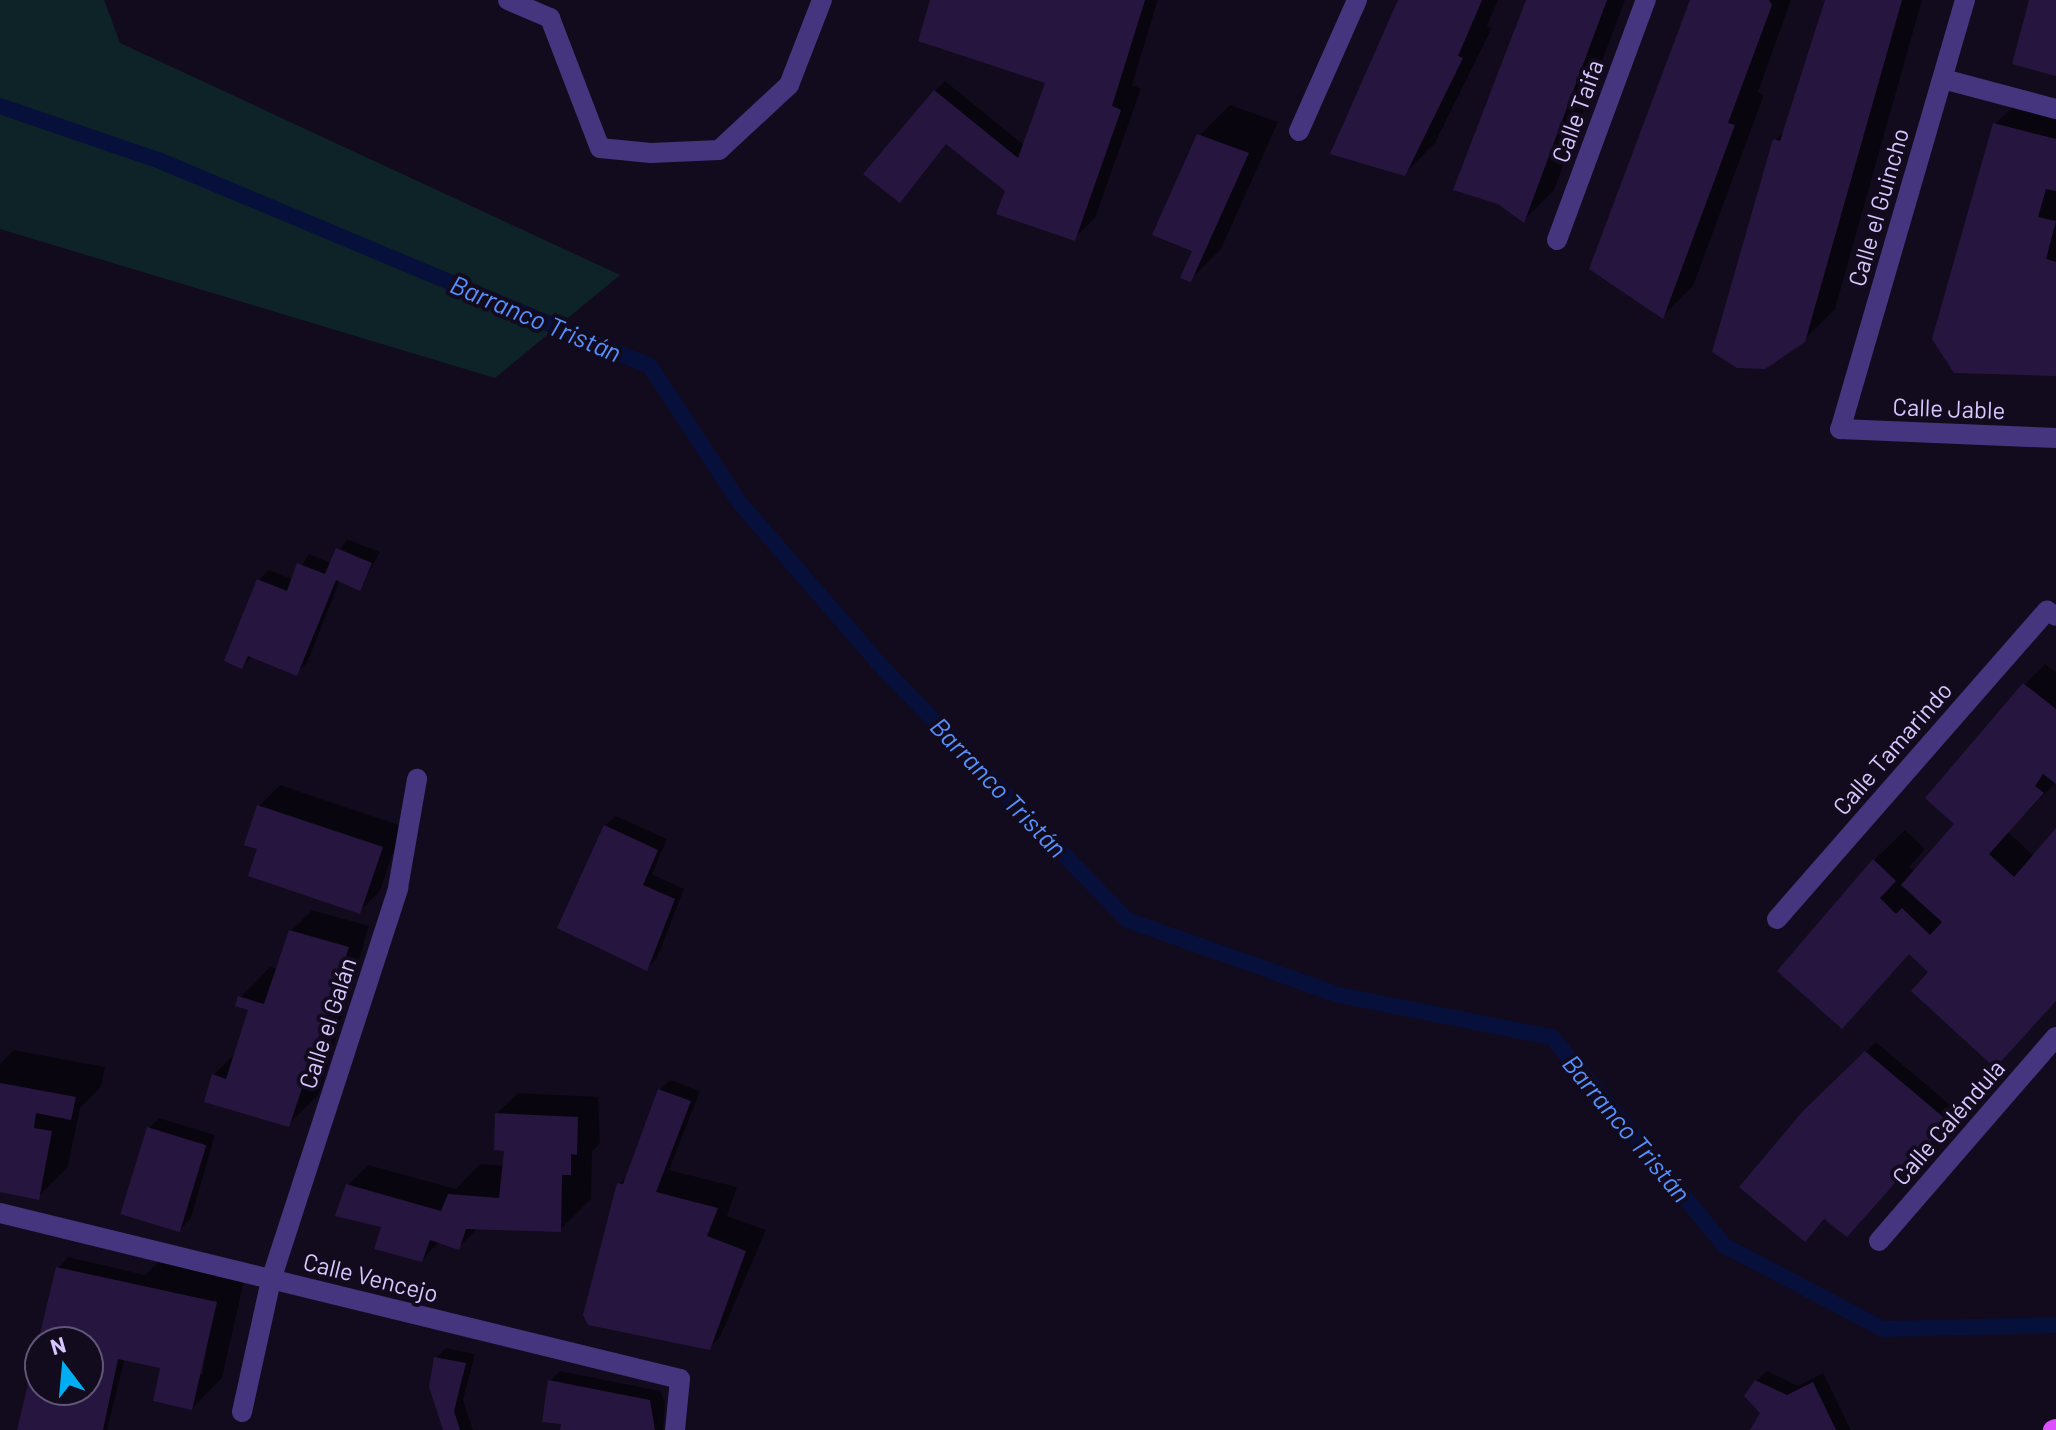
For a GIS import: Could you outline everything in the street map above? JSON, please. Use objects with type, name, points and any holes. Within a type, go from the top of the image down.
[{"type":"street","points":[[508,0],[550,18],[600,148],[651,153],[719,150],[789,85],[822,0]]},
{"type":"street","points":[[1299,131],[1357,0]]},
{"type":"street","name":"Calle Taifa","points":[[1557,240],[1646,0]]},
{"type":"street","name":"Calle el Guincho","points":[[1840,429],[1965,0]]},
{"type":"street","points":[[1943,79],[2056,109]]},
{"type":"street","name":"Calle Jable","points":[[1840,429],[2056,438]]},
{"type":"street","name":"Calle Tamarindo","points":[[1777,919],[2052,613]]},
{"type":"street","name":"Calle el Galán","points":[[242,1412],[271,1280],[398,888],[417,779]]},
{"type":"street","name":"Calle Caléndula","points":[[1879,1241],[2056,1037]]},
{"type":"street","name":"Calle Vencejo","points":[[0,1213],[680,1379],[675,1430]]},
{"type":"green space","points":[[0,0],[104,0],[120,43],[620,275],[495,378],[0,229]]},
{"type":"building","points":[[930,0],[1145,0],[1112,106],[1121,110],[1075,241],[996,214],[1005,191],[946,144],[900,203],[863,174],[934,90],[1018,158],[1045,83],[918,41]]},
{"type":"building","points":[[1398,0],[1482,0],[1458,56],[1463,58],[1405,176],[1330,154]]},
{"type":"building","points":[[1526,0],[1607,0],[1524,223],[1498,204],[1453,190]]},
{"type":"building","points":[[1690,0],[1769,0],[1772,5],[1728,123],[1735,125],[1663,319],[1589,269]]},
{"type":"building","points":[[1825,0],[1902,0],[1805,342],[1765,369],[1737,368],[1712,352],[1773,139],[1780,141]]},
{"type":"building","points":[[2029,0],[2056,0],[2056,76],[2012,64]]},
{"type":"building","points":[[1993,123],[2056,139],[2056,191],[2046,189],[2038,217],[2056,221],[2046,259],[2056,262],[2056,376],[1954,373],[1932,339]]},
{"type":"building","points":[[1197,134],[1249,153],[1191,282],[1180,278],[1192,251],[1152,235]]},
{"type":"building","points":[[336,548],[372,563],[360,591],[336,580],[297,676],[248,656],[242,669],[224,661],[257,579],[287,591],[297,563],[325,574]]},
{"type":"building","points":[[2023,683],[2056,709],[2056,784],[2043,774],[2035,786],[2044,793],[1989,854],[2014,877],[2056,828],[2056,1001],[1995,1068],[1911,991],[1928,972],[1909,954],[1842,1029],[1777,971],[1873,859],[1896,881],[1880,898],[1896,914],[1902,908],[1930,935],[1942,922],[1901,885],[1954,824],[1925,798]]},
{"type":"building","points":[[257,805],[383,847],[360,914],[248,876],[257,849],[244,845]]},
{"type":"building","points":[[604,825],[658,850],[643,885],[675,899],[647,971],[557,928]]},
{"type":"building","points":[[289,930],[349,947],[289,1127],[204,1102],[212,1074],[226,1079],[248,1010],[235,1006],[238,996],[264,1004]]},
{"type":"building","points":[[1865,1051],[1949,1122],[1847,1237],[1824,1219],[1805,1242],[1739,1187],[1803,1111]]},
{"type":"building","points":[[0,1083],[76,1097],[71,1120],[36,1113],[34,1128],[52,1131],[39,1200],[0,1192]]},
{"type":"building","points":[[658,1089],[691,1101],[656,1192],[718,1208],[707,1236],[746,1251],[710,1350],[588,1325],[583,1315],[617,1183],[623,1184]]},
{"type":"building","points":[[495,1113],[578,1117],[577,1155],[571,1154],[571,1175],[562,1175],[561,1232],[466,1229],[459,1250],[430,1240],[422,1262],[374,1249],[381,1227],[335,1216],[346,1184],[441,1211],[448,1194],[499,1198],[504,1151],[494,1150]]},
{"type":"building","points":[[147,1127],[206,1145],[180,1232],[120,1214]]},
{"type":"building","points":[[56,1267],[217,1302],[192,1410],[153,1401],[160,1368],[118,1359],[103,1430],[17,1430],[24,1401],[24,1406],[104,1406],[104,1326],[42,1326]]},
{"type":"building","points":[[434,1357],[466,1363],[454,1411],[460,1430],[443,1430],[429,1387]]},
{"type":"building","points":[[548,1380],[650,1400],[655,1430],[560,1430],[561,1424],[542,1422]]},
{"type":"building","points":[[1755,1380],[1787,1395],[1813,1382],[1836,1430],[1750,1430],[1760,1413],[1744,1396]]},
{"type":"waterway","name":"Barranco Tristán","points":[[0,106],[158,160],[650,366],[739,502],[882,667],[1127,920],[1339,995],[1552,1037],[1725,1246],[1883,1329],[2056,1325]]}]
